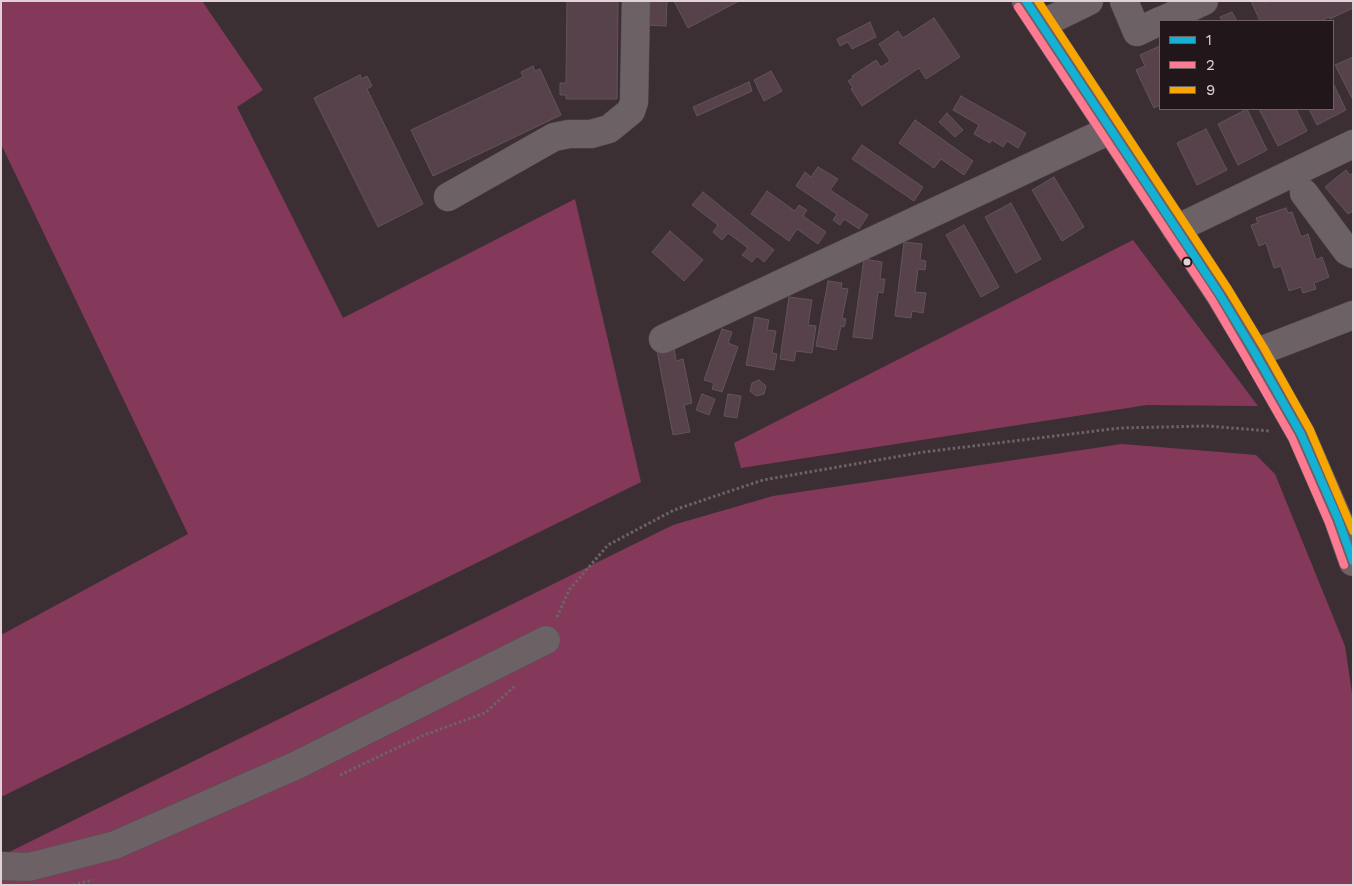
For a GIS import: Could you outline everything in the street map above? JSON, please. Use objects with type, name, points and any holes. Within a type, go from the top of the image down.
[{"type":"street","points":[[448,197],[554,137],[569,134],[592,134],[609,129],[631,111],[634,102],[636,1]]},
{"type":"street","points":[[1026,1],[1220,295],[1255,353],[1301,434],[1338,519],[1353,562]]},
{"type":"street","points":[[1042,24],[1089,1]]},
{"type":"street","points":[[1124,1],[1137,32],[1159,21]]},
{"type":"street","points":[[1162,20],[1204,1]]},
{"type":"street","points":[[663,339],[1110,130]]},
{"type":"street","points":[[1176,229],[1353,144]]},
{"type":"street","points":[[1304,193],[1347,251],[1353,254]]},
{"type":"street","points":[[1255,353],[1353,315]]},
{"type":"street","points":[[1,866],[29,867],[115,845],[297,765],[546,640]]},
{"type":"path","points":[[674,510],[763,480],[924,452],[1120,428],[1207,426],[1301,434]]},
{"type":"shaded area","points":[[1,1],[202,1],[263,90],[237,107],[343,318],[575,199],[641,482],[1,797],[1,635],[188,534],[1,144]]},
{"type":"shaded area","points":[[1133,240],[1258,406],[1147,405],[741,468],[734,443]]},
{"type":"shaded area","points":[[1122,444],[1256,455],[1275,474],[1345,646],[1353,700],[1353,885],[1,885],[1,856],[673,525],[773,496]]},
{"type":"building","points":[[567,1],[618,1],[617,99],[566,99],[566,95],[560,95],[560,83],[566,83]]},
{"type":"building","points":[[646,1],[667,1],[666,26],[646,25]]},
{"type":"building","points":[[674,1],[739,1],[688,28]]},
{"type":"building","points":[[1251,1],[1265,1],[1266,3],[1269,1],[1353,1],[1353,8],[1330,19],[1329,17],[1323,20],[1260,20]]},
{"type":"building","points":[[1232,12],[1236,20],[1222,20],[1220,17]]},
{"type":"building","points":[[934,18],[960,57],[926,79],[919,68],[862,106],[848,81],[853,78],[852,76],[876,60],[881,67],[890,61],[879,44],[898,31],[903,38]]},
{"type":"building","points":[[870,22],[876,37],[852,49],[848,42],[840,46],[837,39]]},
{"type":"building","points":[[1159,46],[1159,106],[1154,108],[1136,70],[1145,66],[1140,55]]},
{"type":"building","points":[[1353,57],[1353,100],[1335,65]]},
{"type":"building","points":[[533,66],[535,71],[540,69],[561,115],[433,176],[411,130],[523,77],[521,72]]},
{"type":"building","points":[[771,71],[782,91],[764,101],[754,80]]},
{"type":"building","points":[[360,75],[361,79],[367,76],[372,86],[367,89],[423,204],[378,227],[314,98]]},
{"type":"building","points":[[749,82],[752,91],[697,116],[693,107]]},
{"type":"building","points":[[1334,85],[1346,110],[1317,125],[1310,110],[1334,110]]},
{"type":"building","points":[[961,96],[1026,133],[1018,148],[1007,141],[1003,147],[992,140],[990,143],[974,134],[979,125],[953,110]]},
{"type":"building","points":[[1247,110],[1267,150],[1238,165],[1218,124]]},
{"type":"building","points":[[1260,110],[1296,110],[1307,131],[1278,146]]},
{"type":"building","points":[[947,113],[963,130],[955,137],[939,122]]},
{"type":"building","points":[[915,120],[973,161],[964,175],[941,159],[934,168],[899,143]]},
{"type":"building","points":[[1206,129],[1227,170],[1197,185],[1177,143]]},
{"type":"building","points":[[862,145],[923,187],[914,201],[852,159]]},
{"type":"building","points":[[818,167],[838,179],[830,190],[868,215],[859,229],[844,219],[840,225],[833,220],[837,214],[796,186],[805,172],[811,177]]},
{"type":"building","points":[[1346,170],[1350,175],[1353,173],[1353,211],[1348,214],[1325,187]]},
{"type":"building","points":[[1054,177],[1084,227],[1062,241],[1032,190]]},
{"type":"building","points":[[767,191],[795,211],[799,205],[807,210],[803,216],[826,232],[818,244],[797,229],[789,241],[751,214]]},
{"type":"building","points":[[703,192],[774,250],[764,262],[757,256],[752,262],[742,255],[748,248],[728,233],[722,240],[713,232],[718,225],[692,205]]},
{"type":"building","points":[[1011,203],[1041,259],[1016,273],[985,217]]},
{"type":"building","points":[[1286,208],[1288,213],[1292,212],[1301,237],[1308,234],[1316,260],[1322,257],[1329,277],[1314,283],[1316,289],[1303,293],[1301,287],[1289,291],[1281,266],[1274,268],[1266,243],[1259,246],[1251,225],[1258,223],[1256,218]]},
{"type":"building","points":[[964,225],[999,287],[981,297],[946,235]]},
{"type":"building","points":[[670,231],[703,260],[684,281],[652,252]]},
{"type":"building","points":[[904,242],[922,244],[920,260],[926,261],[925,270],[918,269],[915,292],[926,293],[923,313],[912,311],[911,318],[895,316]]},
{"type":"building","points":[[864,259],[882,262],[880,279],[885,279],[883,293],[878,292],[872,339],[853,337]]},
{"type":"building","points":[[828,281],[842,283],[841,288],[848,289],[842,318],[846,319],[844,327],[841,326],[836,350],[816,346]]},
{"type":"building","points":[[789,297],[812,300],[808,325],[816,326],[812,353],[796,351],[794,361],[780,359]]},
{"type":"building","points":[[755,317],[769,320],[767,330],[776,331],[772,353],[777,354],[774,370],[746,365]]},
{"type":"building","points":[[722,329],[732,332],[728,343],[738,347],[722,392],[712,389],[714,383],[704,380]]},
{"type":"building","points":[[674,348],[676,361],[683,359],[692,403],[684,405],[690,432],[673,435],[657,351]]},
{"type":"building","points":[[759,380],[766,386],[764,394],[756,396],[750,391],[752,383]]},
{"type":"building","points":[[702,394],[715,399],[709,415],[696,410]]},
{"type":"building","points":[[728,394],[741,396],[737,418],[724,416]]},
{"type":"transit line","name":"1","points":[[1026,1],[1220,295],[1255,353],[1301,434],[1338,519],[1353,561]]},
{"type":"transit line","name":"9","points":[[1038,1],[1228,289],[1264,348],[1310,430],[1353,531]]},
{"type":"transit line","name":"2","points":[[1018,7],[1212,300],[1246,358],[1292,438],[1329,523],[1344,565]]}]
